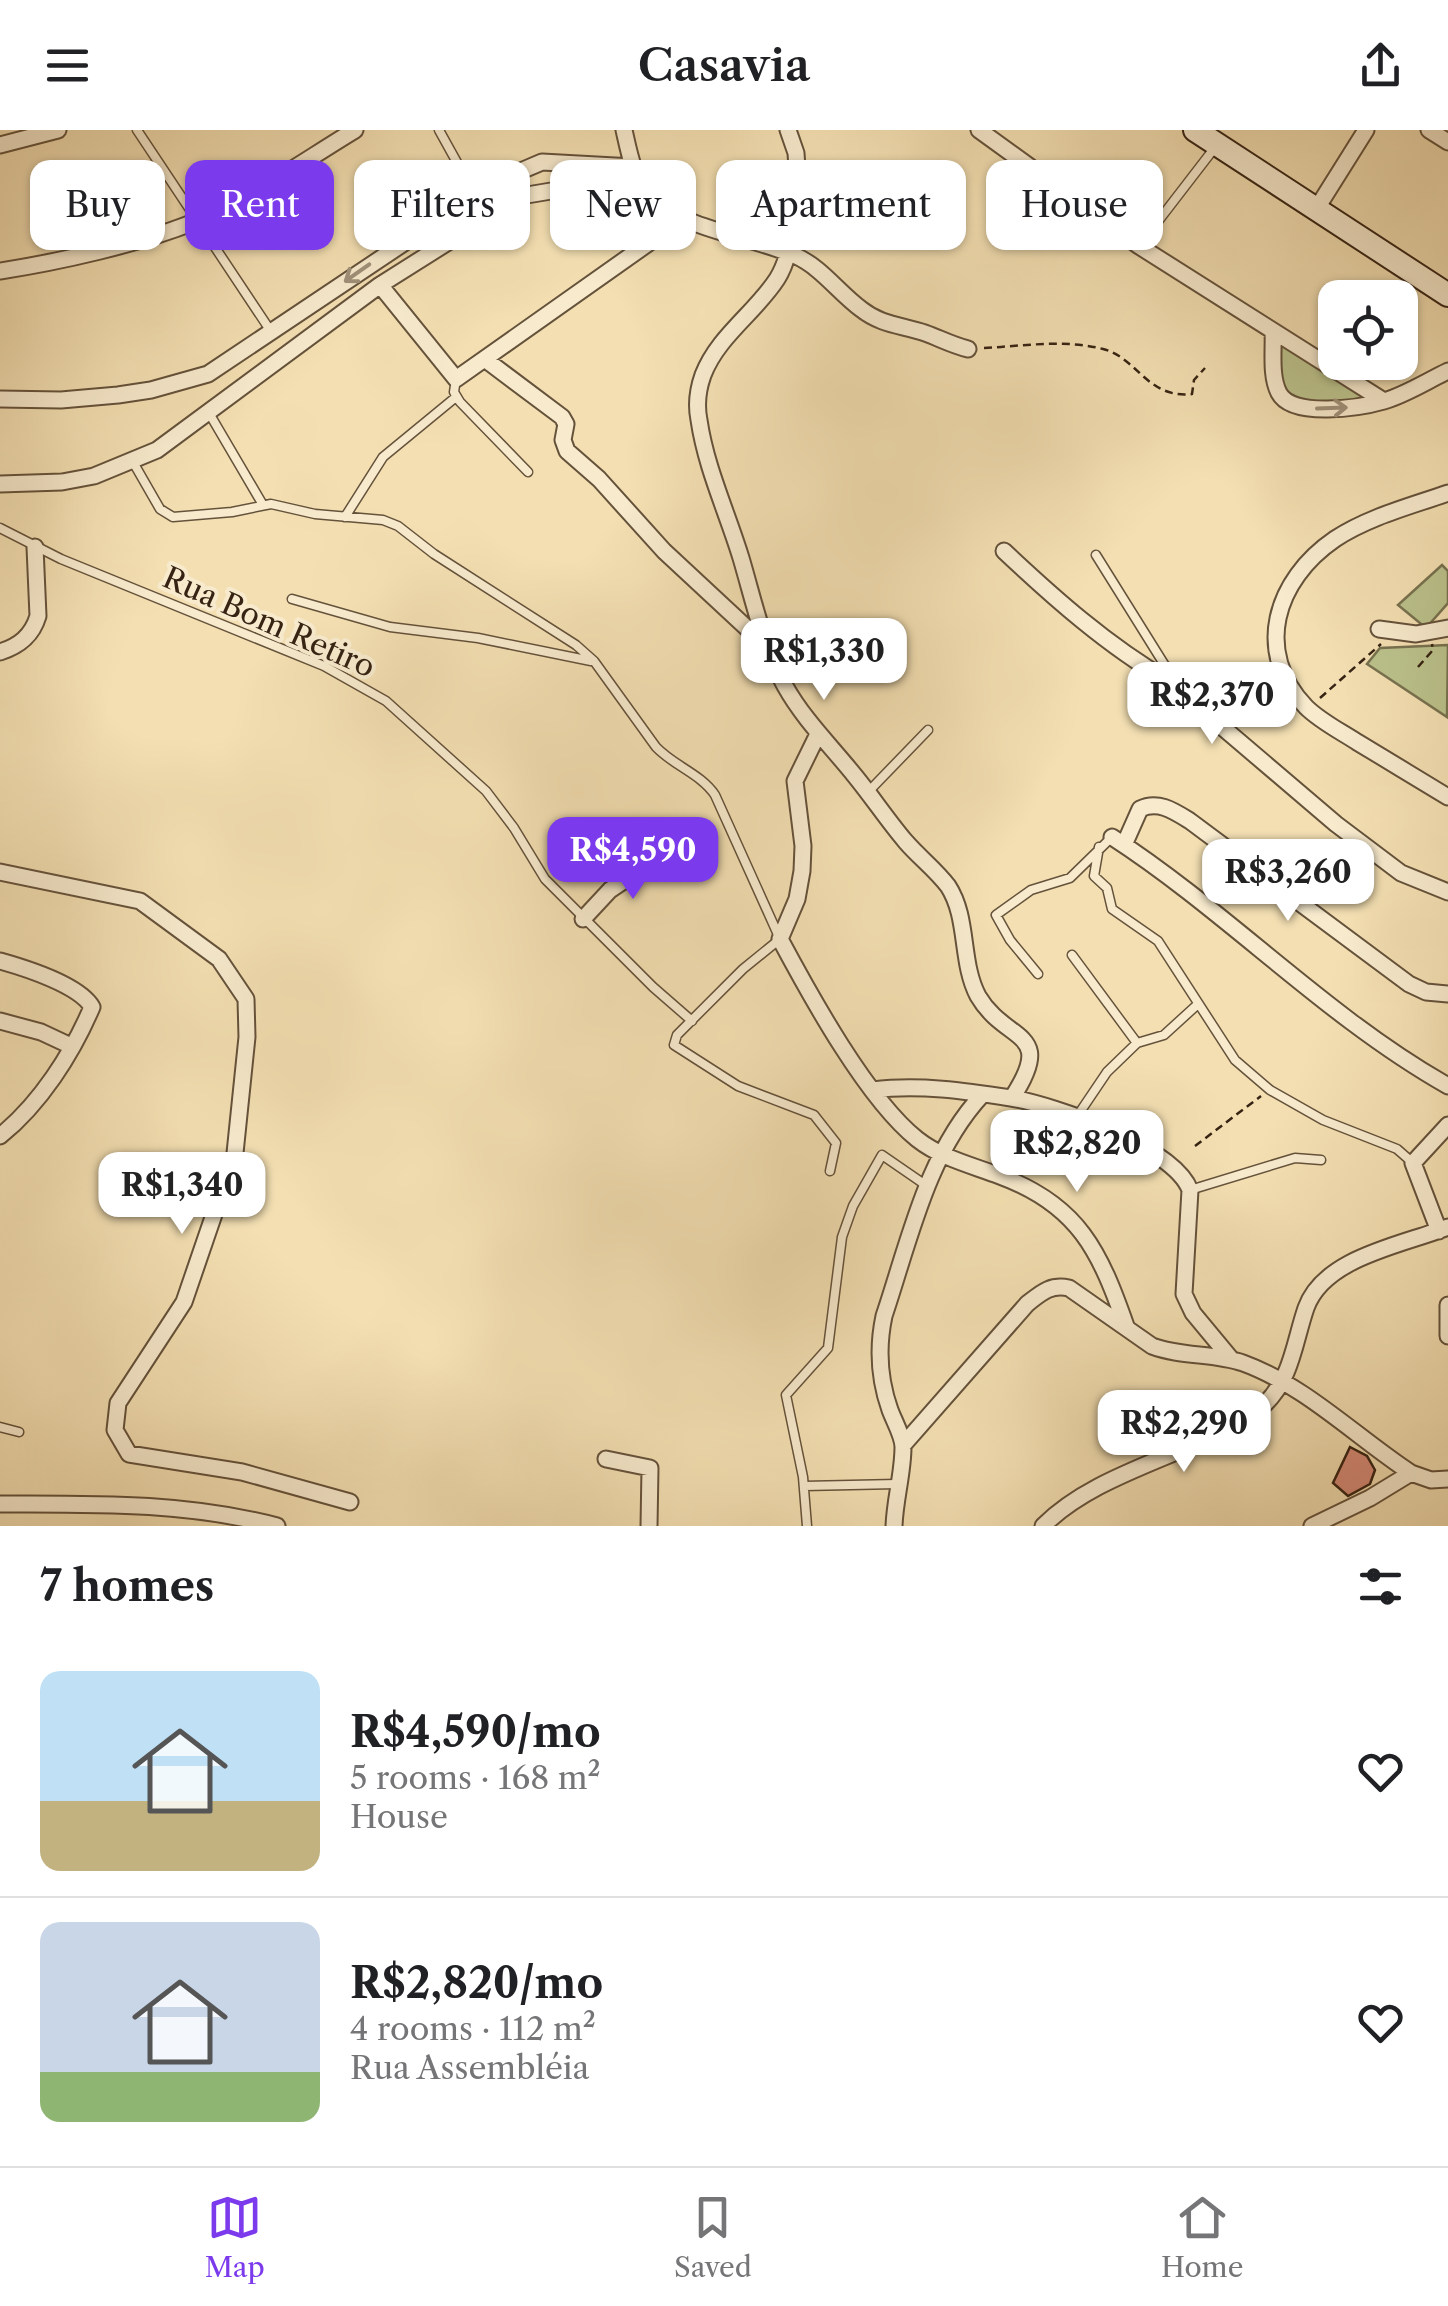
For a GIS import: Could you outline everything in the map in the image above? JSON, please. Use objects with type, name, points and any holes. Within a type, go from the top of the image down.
[{"type":"street","points":[[0,146],[58,130]]},
{"type":"street","points":[[308,160],[354,130]]},
{"type":"street","points":[[624,130],[631,160]]},
{"type":"street","points":[[788,130],[797,168],[788,253],[773,285],[713,357],[698,396],[698,418],[716,489],[766,646],[784,685],[818,734],[904,840],[948,886],[980,998],[1031,1052],[1030,1066],[1012,1098]]},
{"type":"street","points":[[979,130],[1021,160]]},
{"type":"street","points":[[1194,130],[1448,295]]},
{"type":"street","points":[[1317,208],[1366,130]]},
{"type":"street","points":[[1429,130],[1448,142]]},
{"type":"street","points":[[1,502],[0,487],[94,476],[174,440],[226,397],[380,285],[521,196],[550,191]]},
{"type":"street","points":[[696,222],[788,253],[816,267],[873,318],[968,349]]},
{"type":"street","points":[[0,271],[185,225]]},
{"type":"street","points":[[0,399],[118,396],[208,374],[391,250]]},
{"type":"street","points":[[380,285],[456,379],[639,250]]},
{"type":"street","points":[[1146,250],[1384,401]]},
{"type":"street","points":[[1273,331],[1278,391],[1291,406],[1349,408],[1384,401],[1448,371]]},
{"type":"street","points":[[486,360],[562,418],[566,424],[563,440],[571,454],[599,478],[664,551],[766,646]]},
{"type":"street","points":[[208,374],[226,397]]},
{"type":"street","points":[[1448,493],[1336,539],[1300,573],[1276,626],[1280,672],[1310,711],[1448,797]]},
{"type":"street","points":[[0,652],[14,647],[34,627],[38,616],[35,546]]},
{"type":"street","points":[[1004,551],[1046,590],[1143,666],[1167,680],[1336,824],[1401,873],[1448,892]]},
{"type":"street","points":[[1379,629],[1438,636]]},
{"type":"street","points":[[818,734],[795,781],[802,871],[798,899],[780,939],[873,1090],[901,1125],[941,1155],[1017,1183],[1060,1210],[1098,1254],[1126,1326]]},
{"type":"street","points":[[1448,994],[1426,992],[1409,984],[1167,807],[1149,805],[1140,809],[1112,843],[1403,1061],[1448,1086]]},
{"type":"street","points":[[582,919],[610,890],[659,857]]},
{"type":"street","points":[[0,872],[140,901],[219,958],[246,999],[247,1037],[235,1153],[184,1302],[118,1403],[115,1430],[129,1454],[242,1472],[350,1502]]},
{"type":"street","points":[[0,961],[66,987],[88,1000],[91,1010],[27,1112],[0,1136]]},
{"type":"street","points":[[0,1020],[71,1046]]},
{"type":"street","points":[[873,1090],[912,1087],[1012,1098],[1076,1118],[1142,1146],[1174,1165],[1190,1190],[1184,1294],[1193,1312],[1232,1360]]},
{"type":"street","points":[[904,1444],[886,1399],[879,1339],[941,1155],[966,1112],[982,1095]]},
{"type":"street","points":[[1043,1526],[1089,1492],[1246,1418],[1263,1406],[1284,1382],[1307,1306],[1324,1280],[1346,1264],[1443,1229],[1413,1163],[1448,1126]]},
{"type":"street","points":[[894,1526],[896,1484],[904,1444],[993,1339],[1047,1289],[1069,1288],[1152,1346],[1167,1352],[1232,1360],[1284,1382],[1411,1473],[1431,1480],[1448,1479]]},
{"type":"street","points":[[1448,1305],[1448,1336]]},
{"type":"street","points":[[606,1459],[650,1468],[650,1526]]},
{"type":"street","points":[[1312,1526],[1411,1473]]},
{"type":"street","points":[[0,1504],[126,1503],[202,1510],[277,1526]]},
{"type":"lane","points":[[138,130],[185,205]]},
{"type":"lane","points":[[439,130],[456,160]]},
{"type":"lane","points":[[1163,216],[1217,144]]},
{"type":"lane","points":[[215,250],[272,334]]},
{"type":"lane","points":[[456,379],[456,397],[528,472]]},
{"type":"lane","points":[[344,517],[383,457],[456,397]]},
{"type":"lane","points":[[208,412],[262,504]]},
{"type":"lane","points":[[132,462],[160,509],[173,517],[232,512],[262,504],[383,520],[398,526],[594,661],[666,758],[716,795],[780,939],[743,969],[674,1040],[678,1049],[738,1086],[814,1115],[836,1143],[830,1171]]},
{"type":"lane","name":"Rua Bom Retiro","points":[[0,528],[280,646],[386,701],[486,791],[545,879],[582,919],[692,1021]]},
{"type":"lane","points":[[1096,555],[1164,664],[1203,700],[1216,721]]},
{"type":"lane","points":[[292,598],[390,627],[478,638],[594,661]]},
{"type":"lane","points":[[868,792],[928,730]]},
{"type":"lane","points":[[1038,974],[1010,940],[996,914],[1031,890],[1070,878],[1112,843]]},
{"type":"lane","points":[[1112,843],[1094,876],[1108,888],[1112,909],[1158,941],[1234,1060],[1270,1090],[1323,1120],[1397,1149],[1413,1163]]},
{"type":"lane","points":[[1072,955],[1138,1043]]},
{"type":"lane","points":[[1076,1118],[1107,1072],[1138,1043],[1164,1035],[1198,1004]]},
{"type":"lane","points":[[808,1526],[786,1395],[828,1348],[842,1237],[853,1206],[882,1155],[929,1187]]},
{"type":"lane","points":[[1190,1190],[1296,1158],[1321,1160]]},
{"type":"lane","points":[[0,1427],[20,1432]]},
{"type":"lane","points":[[804,1486],[896,1484]]},
{"type":"path","points":[[968,349],[1062,343],[1108,350],[1152,386],[1178,396],[1192,394],[1194,380],[1204,368]]},
{"type":"path","points":[[1310,711],[1373,648],[1390,643]]},
{"type":"path","points":[[1418,667],[1432,646]]},
{"type":"path","points":[[1195,1146],[1270,1090]]},
{"type":"green space","points":[[1281,338],[1318,363],[1318,380],[1344,380],[1364,393],[1363,398],[1324,402],[1296,398],[1288,393],[1281,376]]},
{"type":"green space","points":[[1442,565],[1448,571],[1448,603],[1426,628],[1398,605]]},
{"type":"green space","points":[[1448,645],[1447,717],[1367,664],[1380,648]]},
{"type":"building","points":[[1350,1447],[1367,1456],[1375,1470],[1370,1484],[1348,1496],[1333,1483]]}]
